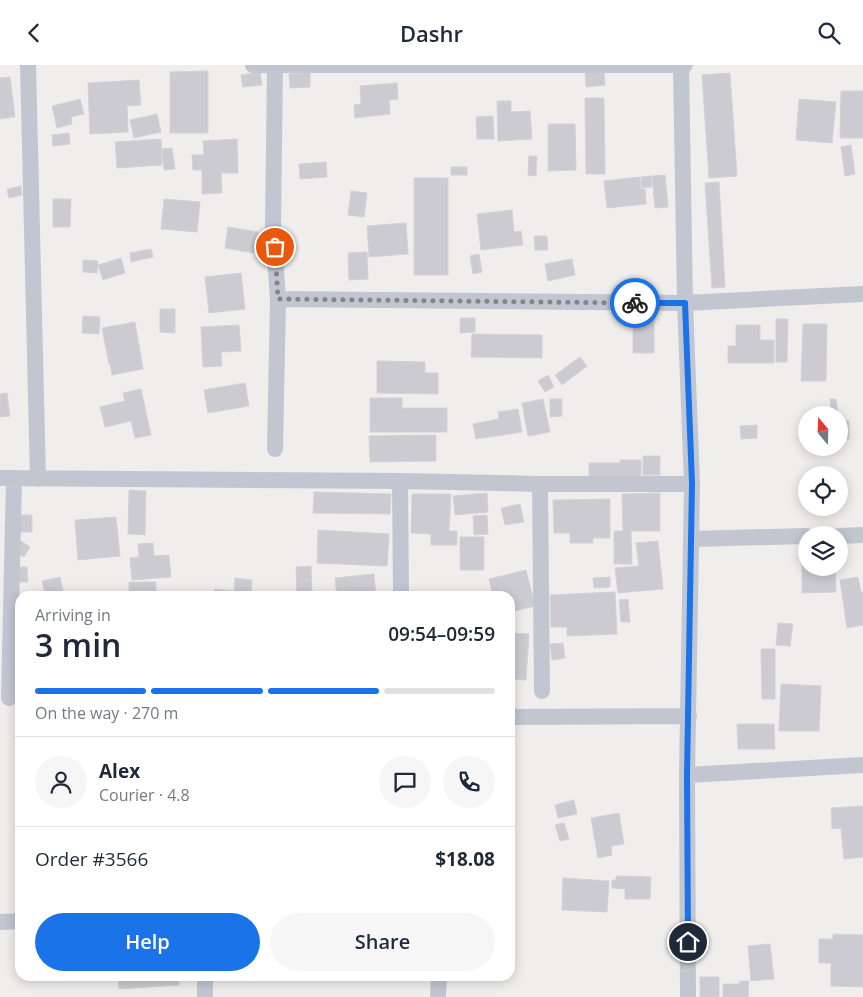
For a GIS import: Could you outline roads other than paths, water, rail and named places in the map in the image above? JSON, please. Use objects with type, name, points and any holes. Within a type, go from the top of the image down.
[{"type":"street","points":[[28,65],[38,479]]},
{"type":"street","points":[[253,65],[685,65]]},
{"type":"street","points":[[681,65],[685,303],[692,483],[687,775],[688,997]]},
{"type":"street","points":[[275,66],[274,230],[278,299],[275,449]]},
{"type":"street","points":[[278,299],[685,303],[863,294]]},
{"type":"street","points":[[10,699],[7,478],[540,484],[692,483]]},
{"type":"street","points":[[400,481],[401,591]]},
{"type":"street","points":[[540,484],[542,691]]},
{"type":"street","points":[[848,536],[863,535]]},
{"type":"street","points":[[692,539],[798,537]]},
{"type":"street","points":[[515,717],[689,716]]},
{"type":"street","points":[[687,775],[863,765]]},
{"type":"street","points":[[0,922],[15,921]]},
{"type":"street","points":[[205,981],[205,997]]},
{"type":"street","points":[[438,997],[439,981]]}]
